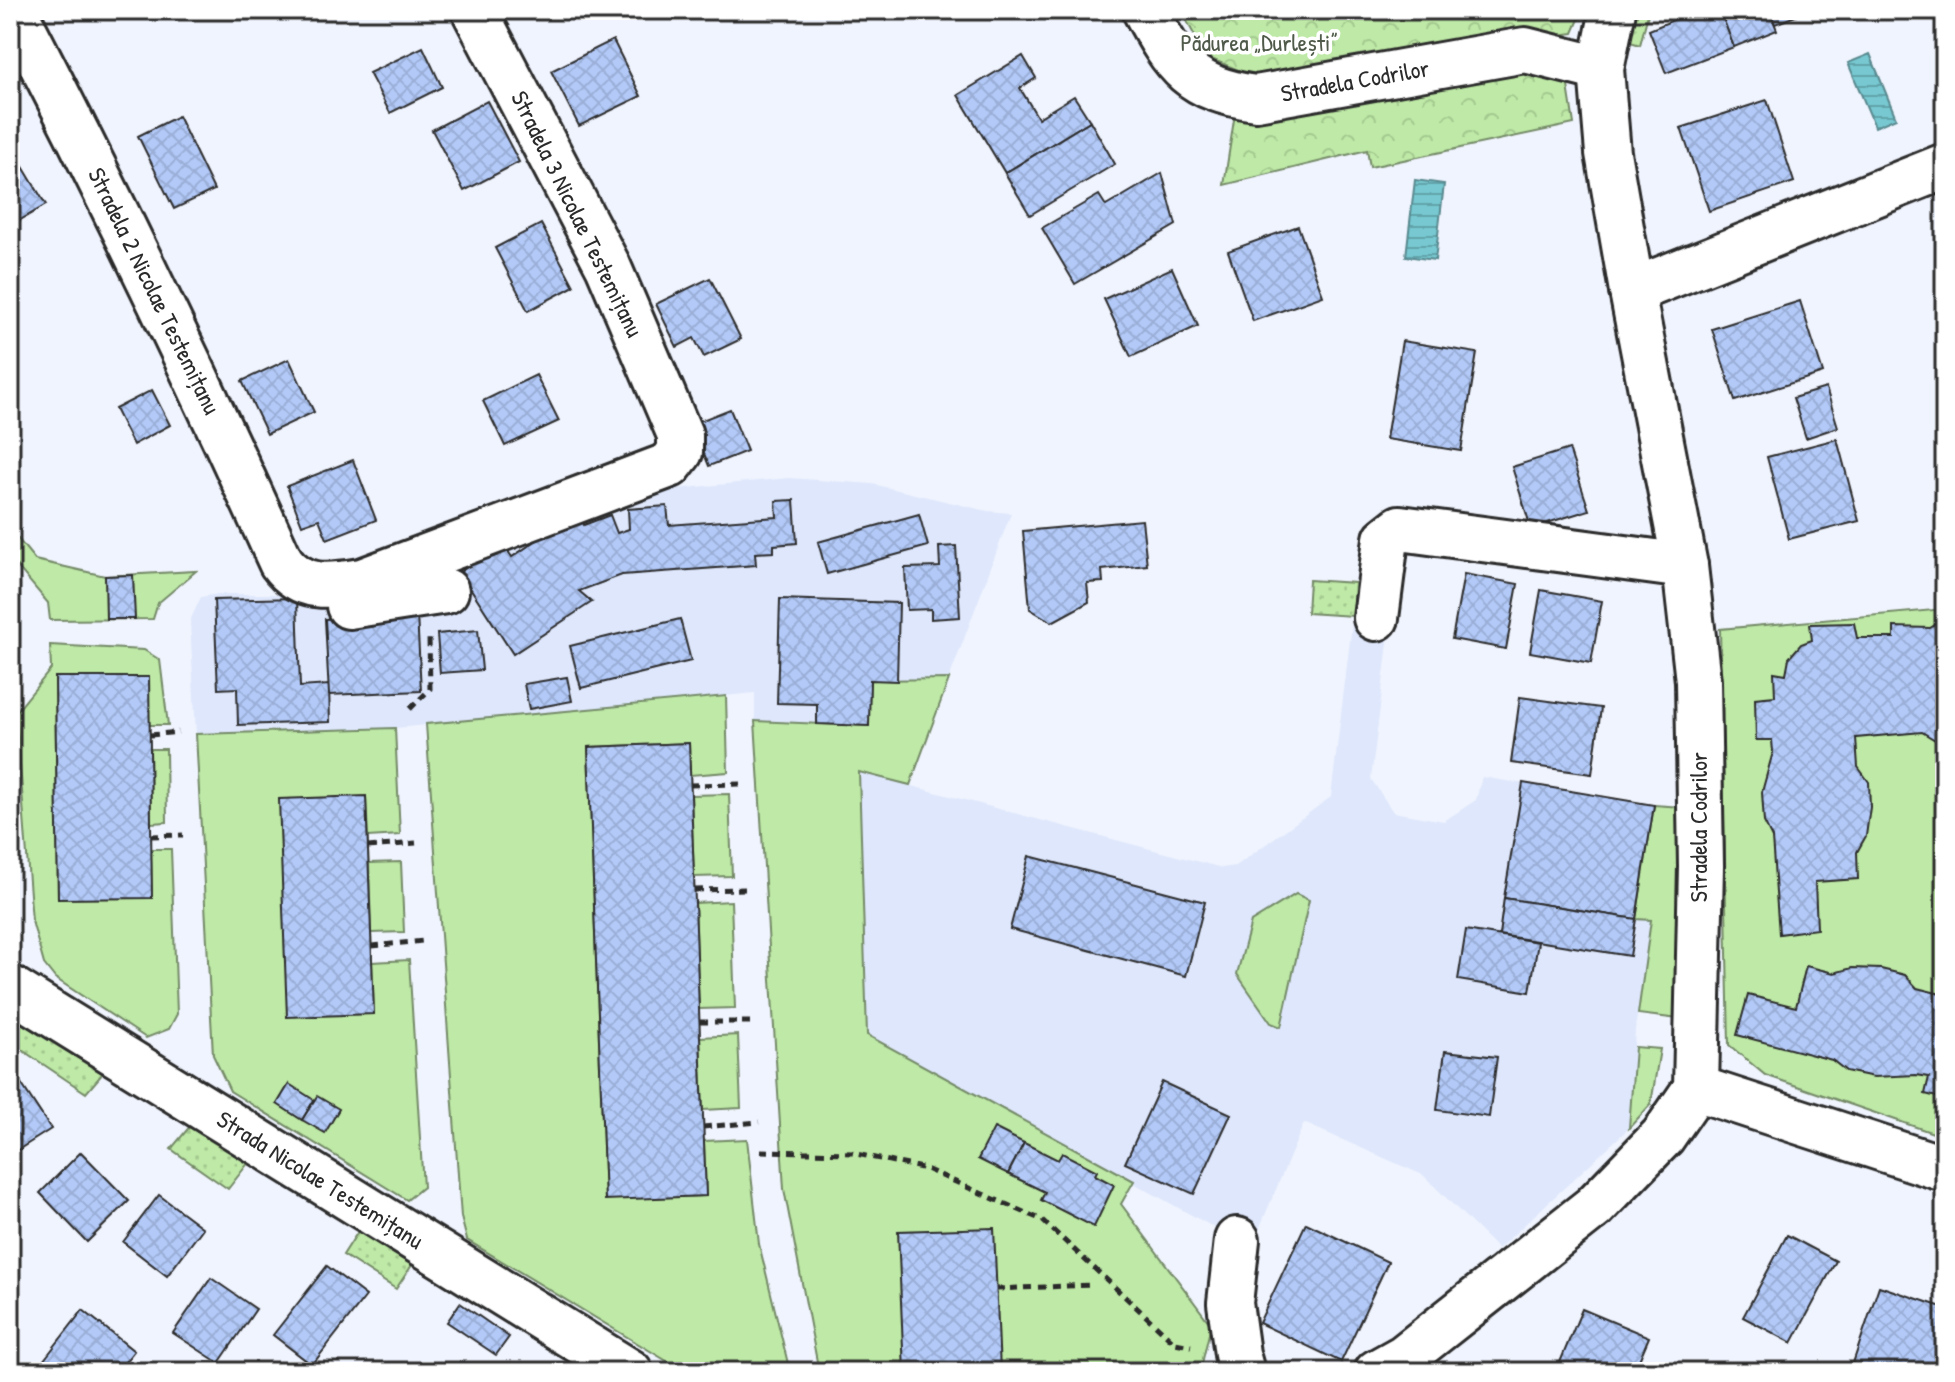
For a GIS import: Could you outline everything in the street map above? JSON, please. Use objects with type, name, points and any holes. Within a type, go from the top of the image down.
[{"type":"street","name":"Stradela 2 Nicolae Testemițanu","points":[[14,10],[143,265],[281,562],[289,573],[316,586],[362,581],[670,465]]},
{"type":"street","name":"Stradela 3 Nicolae Testemițanu","points":[[474,10],[608,266],[680,435],[680,452],[670,465]]},
{"type":"street","name":"Stradela Codrilor","points":[[1145,10],[1165,48],[1192,77],[1225,94],[1256,98],[1525,50],[1601,69]]},
{"type":"street","name":"Stradela Codrilor","points":[[1613,10],[1601,69],[1608,153],[1685,566],[1698,681],[1701,866],[1696,1088]]},
{"type":"street","points":[[1632,291],[1945,166]]},
{"type":"street","points":[[1376,618],[1386,539],[1400,528],[1685,566]]},
{"type":"street","points":[[315,611],[437,592]]},
{"type":"street","name":"Strada Nicolae Testemițanu","points":[[10,988],[630,1372]]},
{"type":"street","points":[[1377,1372],[1404,1357],[1594,1207],[1663,1136],[1696,1088],[1945,1169]]},
{"type":"street","points":[[1237,1240],[1230,1303],[1239,1363]]},
{"type":"path","points":[[410,709],[430,689],[437,592]]},
{"type":"path","points":[[150,735],[178,732]]},
{"type":"path","points":[[690,785],[742,784]]},
{"type":"path","points":[[151,836],[183,835]]},
{"type":"path","points":[[368,847],[416,843]]},
{"type":"path","points":[[695,890],[747,889]]},
{"type":"path","points":[[372,946],[423,941]]},
{"type":"path","points":[[700,1022],[754,1022]]},
{"type":"path","points":[[703,1127],[759,1122]]},
{"type":"path","points":[[761,1151],[852,1153],[926,1169],[1042,1220],[1175,1343],[1239,1363]]},
{"type":"path","points":[[996,1289],[1091,1285]]},
{"type":"shaded area","points":[[789,478],[872,484],[987,511],[1011,513],[949,679],[871,680],[869,726],[755,721],[755,693],[395,728],[196,734],[190,621],[201,597],[218,594],[297,594],[656,491]]},
{"type":"shaded area","points":[[1353,616],[1391,619],[1371,779],[1393,812],[1444,821],[1476,800],[1482,777],[1654,805],[1636,918],[1651,920],[1635,1030],[1629,1128],[1498,1249],[1423,1175],[1304,1123],[1251,1248],[867,1035],[859,772],[1222,868],[1236,866],[1331,797]]},
{"type":"green space","name":"Pădurea „Durlești”","points":[[1181,10],[1583,10],[1573,33],[1256,77],[1206,57]]},
{"type":"green space","points":[[1629,10],[1649,10],[1640,45],[1621,39]]},
{"type":"green space","points":[[1532,61],[1566,73],[1574,124],[1370,167],[1367,150],[1224,185],[1235,113]]},
{"type":"green space","points":[[10,529],[35,560],[105,576],[196,571],[158,603],[153,619],[50,620],[48,603],[10,558]]},
{"type":"green space","points":[[1309,580],[1355,583],[1353,616],[1307,613]]},
{"type":"green space","points":[[1945,609],[1945,1137],[1765,1075],[1729,1045],[1720,629]]},
{"type":"green space","points":[[50,645],[144,650],[160,660],[168,725],[149,725],[148,677],[55,678],[58,898],[152,898],[151,849],[171,849],[177,1014],[169,1029],[146,1038],[55,978],[44,964],[32,921],[16,712],[51,669]]},
{"type":"green space","points":[[949,679],[910,785],[859,772],[867,1035],[1134,1181],[1121,1204],[1211,1325],[1200,1372],[819,1372],[784,1189],[755,721],[868,726],[870,680]]},
{"type":"green space","points":[[726,696],[728,772],[690,775],[689,743],[588,747],[605,1199],[706,1196],[704,1141],[747,1139],[759,1244],[790,1372],[685,1372],[467,1240],[461,1217],[426,724]]},
{"type":"green space","points":[[395,728],[400,835],[368,837],[366,796],[372,962],[409,960],[423,1187],[407,1200],[230,1091],[213,1055],[196,734]]},
{"type":"green space","points":[[150,749],[166,749],[167,822],[151,823]]},
{"type":"green space","points":[[729,794],[732,876],[694,877],[691,795]]},
{"type":"green space","points":[[1654,805],[1682,807],[1679,1019],[1638,1014],[1651,920],[1636,919]]},
{"type":"green space","points":[[401,862],[404,932],[371,933],[369,863]]},
{"type":"green space","points":[[1296,894],[1309,900],[1281,1027],[1271,1023],[1237,974],[1251,922]]},
{"type":"green space","points":[[731,901],[735,1008],[699,1009],[695,903]]},
{"type":"green space","points":[[10,1012],[104,1072],[86,1093],[10,1042]]},
{"type":"green space","points":[[738,1035],[741,1108],[703,1110],[700,1037]]},
{"type":"green space","points":[[1635,1047],[1660,1049],[1651,1104],[1629,1128]]},
{"type":"green space","points":[[191,1125],[249,1162],[228,1189],[171,1149]]},
{"type":"green space","points":[[359,1230],[412,1265],[396,1289],[343,1255]]},
{"type":"water","points":[[1870,54],[1896,118],[1875,127],[1848,63]]},
{"type":"water","points":[[1415,180],[1444,184],[1435,260],[1406,256]]},
{"type":"building","points":[[1673,10],[1720,10],[1734,47],[1666,73],[1649,30],[1676,19]]},
{"type":"building","points":[[1720,10],[1769,10],[1777,30],[1734,47]]},
{"type":"building","points":[[1769,10],[1811,10],[1775,24]]},
{"type":"building","points":[[613,40],[641,96],[579,126],[551,71]]},
{"type":"building","points":[[423,47],[442,87],[390,113],[369,73]]},
{"type":"building","points":[[1023,56],[1036,78],[1020,88],[1038,118],[1074,96],[1090,121],[1005,173],[958,95]]},
{"type":"building","points":[[1767,100],[1794,182],[1709,211],[1681,128]]},
{"type":"building","points":[[487,101],[519,162],[464,191],[432,130]]},
{"type":"building","points":[[178,116],[214,190],[174,209],[138,136]]},
{"type":"building","points":[[1090,121],[1115,164],[1030,215],[1005,173]]},
{"type":"building","points":[[22,165],[46,205],[10,226],[10,171]]},
{"type":"building","points":[[1162,173],[1176,225],[1075,284],[1042,228],[1099,195],[1106,206]]},
{"type":"building","points":[[541,224],[574,286],[528,311],[495,248]]},
{"type":"building","points":[[1298,226],[1323,296],[1253,321],[1228,251]]},
{"type":"building","points":[[1172,268],[1198,326],[1131,357],[1104,299]]},
{"type":"building","points":[[710,278],[741,339],[704,357],[694,338],[677,347],[656,304]]},
{"type":"building","points":[[1800,301],[1823,373],[1735,401],[1712,329]]},
{"type":"building","points":[[1402,341],[1477,353],[1461,451],[1386,439]]},
{"type":"building","points":[[289,359],[314,412],[267,434],[242,381]]},
{"type":"building","points":[[536,375],[559,421],[505,446],[483,401]]},
{"type":"building","points":[[1826,388],[1838,427],[1806,438],[1793,398]]},
{"type":"building","points":[[152,390],[170,425],[133,445],[115,409]]},
{"type":"building","points":[[730,409],[747,451],[709,466],[692,424]]},
{"type":"building","points":[[1837,439],[1859,521],[1789,539],[1767,457]]},
{"type":"building","points":[[1569,449],[1589,510],[1531,528],[1512,467]]},
{"type":"building","points":[[353,460],[376,520],[327,539],[319,519],[302,525],[287,486]]},
{"type":"building","points":[[794,500],[797,543],[774,545],[774,552],[755,553],[756,565],[622,575],[579,591],[592,602],[513,654],[460,572],[503,544],[512,557],[546,534],[582,520],[584,525],[610,515],[617,533],[629,529],[628,509],[667,506],[669,525],[777,517],[776,501]]},
{"type":"building","points":[[919,514],[928,546],[827,574],[818,542]]},
{"type":"building","points":[[1142,520],[1147,565],[1102,570],[1103,582],[1087,583],[1089,602],[1052,622],[1030,609],[1023,531]]},
{"type":"building","points":[[956,546],[960,617],[931,619],[931,609],[907,610],[905,568],[940,567],[939,547]]},
{"type":"building","points":[[1464,574],[1518,584],[1506,649],[1452,639]]},
{"type":"building","points":[[133,575],[135,619],[106,619],[105,576]]},
{"type":"building","points":[[1541,590],[1602,601],[1591,663],[1530,652]]},
{"type":"building","points":[[297,598],[300,687],[329,685],[330,722],[238,725],[237,688],[218,689],[214,600]]},
{"type":"building","points":[[780,599],[899,603],[897,681],[870,680],[869,726],[817,724],[817,704],[777,703]]},
{"type":"building","points":[[417,614],[421,691],[329,695],[325,619]]},
{"type":"building","points":[[680,619],[691,661],[581,688],[570,646]]},
{"type":"building","points":[[1945,619],[1945,746],[1922,732],[1856,738],[1858,767],[1869,782],[1870,807],[1866,836],[1857,852],[1858,879],[1815,882],[1817,929],[1779,934],[1772,838],[1764,822],[1762,792],[1773,752],[1772,740],[1756,740],[1755,698],[1775,696],[1774,672],[1786,674],[1789,658],[1801,644],[1812,640],[1810,624],[1854,623],[1857,638],[1894,638],[1894,627],[1930,628]]},
{"type":"building","points":[[478,630],[482,670],[440,673],[437,634]]},
{"type":"building","points":[[55,677],[149,677],[152,898],[58,899]]},
{"type":"building","points":[[567,677],[572,701],[529,709],[524,684]]},
{"type":"building","points":[[1520,697],[1601,708],[1592,774],[1511,763]]},
{"type":"building","points":[[689,743],[706,1196],[605,1200],[588,747]]},
{"type":"building","points":[[1523,783],[1654,805],[1636,919],[1504,898]]},
{"type":"building","points":[[366,796],[374,1014],[287,1017],[279,799]]},
{"type":"building","points":[[1029,856],[1205,902],[1186,976],[1010,929]]},
{"type":"building","points":[[1504,898],[1636,919],[1630,956],[1499,935]]},
{"type":"building","points":[[1466,930],[1538,942],[1530,992],[1458,980]]},
{"type":"building","points":[[1806,966],[1834,973],[1852,968],[1881,969],[1905,975],[1917,988],[1945,995],[1945,1099],[1925,1094],[1929,1077],[1874,1077],[1846,1071],[1832,1060],[1737,1035],[1748,995],[1796,1007]]},
{"type":"building","points":[[1445,1051],[1497,1057],[1489,1117],[1437,1110]]},
{"type":"building","points":[[10,1069],[51,1129],[10,1155]]},
{"type":"building","points":[[1162,1082],[1231,1114],[1194,1194],[1125,1163]]},
{"type":"building","points":[[289,1084],[314,1100],[302,1120],[277,1104]]},
{"type":"building","points":[[317,1096],[339,1109],[325,1133],[302,1120]]},
{"type":"building","points":[[994,1128],[1024,1143],[1008,1174],[978,1159]]},
{"type":"building","points":[[1024,1143],[1058,1160],[1062,1153],[1097,1171],[1095,1175],[1114,1185],[1094,1227],[1041,1200],[1045,1192],[1008,1174]]},
{"type":"building","points":[[81,1152],[129,1201],[87,1242],[40,1193]]},
{"type":"building","points":[[159,1195],[203,1228],[167,1276],[123,1242]]},
{"type":"building","points":[[1306,1223],[1388,1262],[1341,1362],[1259,1323]]},
{"type":"building","points":[[994,1228],[1000,1372],[904,1372],[898,1231]]},
{"type":"building","points":[[1787,1235],[1836,1261],[1792,1343],[1743,1317]]},
{"type":"building","points":[[327,1266],[366,1296],[312,1365],[273,1335]]},
{"type":"building","points":[[211,1278],[256,1309],[219,1363],[173,1333]]},
{"type":"building","points":[[1879,1286],[1945,1308],[1945,1372],[1850,1372]]},
{"type":"building","points":[[460,1303],[509,1337],[496,1355],[447,1322]]},
{"type":"building","points":[[1582,1309],[1649,1337],[1634,1372],[1556,1372]]},
{"type":"building","points":[[83,1310],[134,1351],[117,1372],[57,1372],[43,1361]]}]
